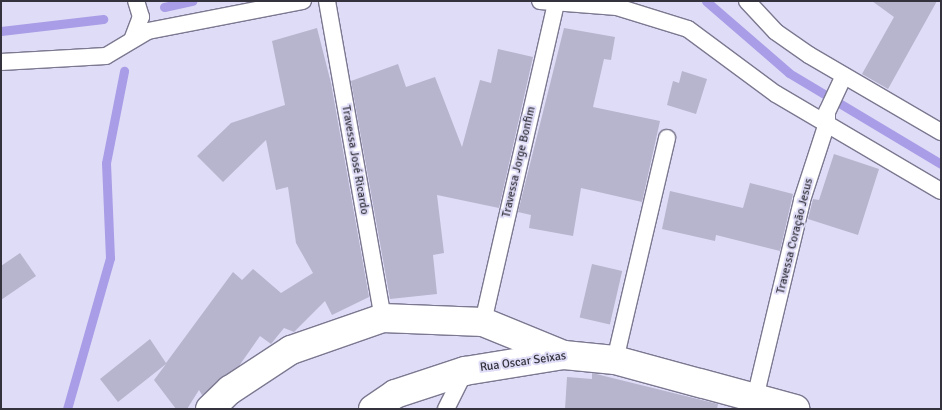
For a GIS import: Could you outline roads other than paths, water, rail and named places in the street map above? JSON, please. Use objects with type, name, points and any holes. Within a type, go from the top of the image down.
[{"type":"main road","points":[[210,409],[230,390],[291,350],[383,318],[483,322],[564,355]]},
{"type":"main road","name":"Rua Oscar Seixas","points":[[373,409],[395,394],[465,371],[564,355],[615,360],[795,409]]},
{"type":"lane","points":[[132,40],[141,17],[136,1]]},
{"type":"lane","points":[[1,62],[97,58],[159,28],[303,1]]},
{"type":"lane","name":"Travessa José Ricardo","points":[[327,1],[383,318]]},
{"type":"lane","points":[[747,1],[776,32],[842,81],[941,132]]},
{"type":"lane","points":[[548,2],[617,7],[666,20],[688,29],[776,94],[827,118],[941,191]]},
{"type":"lane","name":"Travessa Jorge Bonfim","points":[[483,322],[548,2]]},
{"type":"lane","name":"Travessa Coração Jesus","points":[[755,398],[802,200],[827,118],[842,81]]},
{"type":"lane","points":[[615,360],[667,138]]},
{"type":"lane","points":[[446,409],[465,371]]},
{"type":"waterway","points":[[164,7],[192,1]]},
{"type":"waterway","points":[[706,1],[789,73],[941,164]]},
{"type":"waterway","points":[[1,31],[103,19]]},
{"type":"waterway","points":[[67,409],[110,258],[106,163],[124,71]]}]
